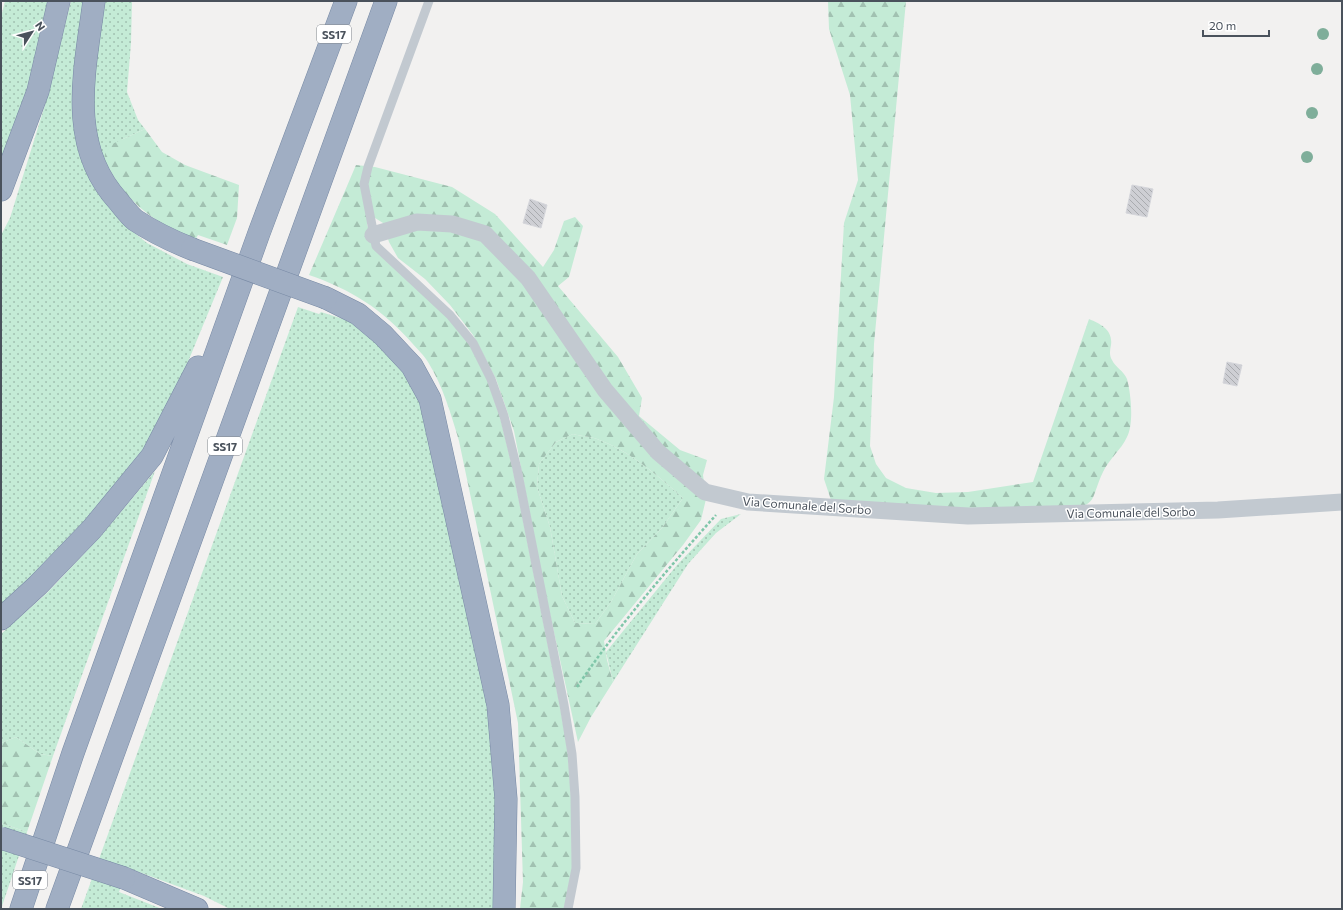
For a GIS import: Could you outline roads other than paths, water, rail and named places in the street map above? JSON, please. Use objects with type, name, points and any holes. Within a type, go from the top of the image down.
[{"type":"highway","points":[[1,190],[38,91],[59,1]]},
{"type":"highway","points":[[94,1],[83,81],[83,123],[92,162],[110,193],[134,219],[164,237],[192,249],[326,298],[358,314],[383,335],[412,366],[430,399],[498,705],[506,799],[504,909]]},
{"type":"highway","name":"SS17","points":[[21,909],[76,746],[259,233],[346,1]]},
{"type":"highway","name":"SS17","points":[[56,909],[386,1]]},
{"type":"highway","points":[[1,618],[38,585],[92,529],[152,456],[188,390],[259,233]]},
{"type":"highway","points":[[1,838],[124,878],[197,909]]},
{"type":"street","name":"Via Comunale del Sorbo","points":[[373,235],[417,222],[452,224],[485,234],[528,278],[605,390],[658,452],[705,492],[748,502],[968,516],[1218,510],[1342,502]]},
{"type":"lane","points":[[429,1],[368,167],[364,184],[376,246],[450,315],[473,343],[491,379],[504,416],[517,469],[564,705],[572,754],[575,797],[576,868],[568,909]]}]
